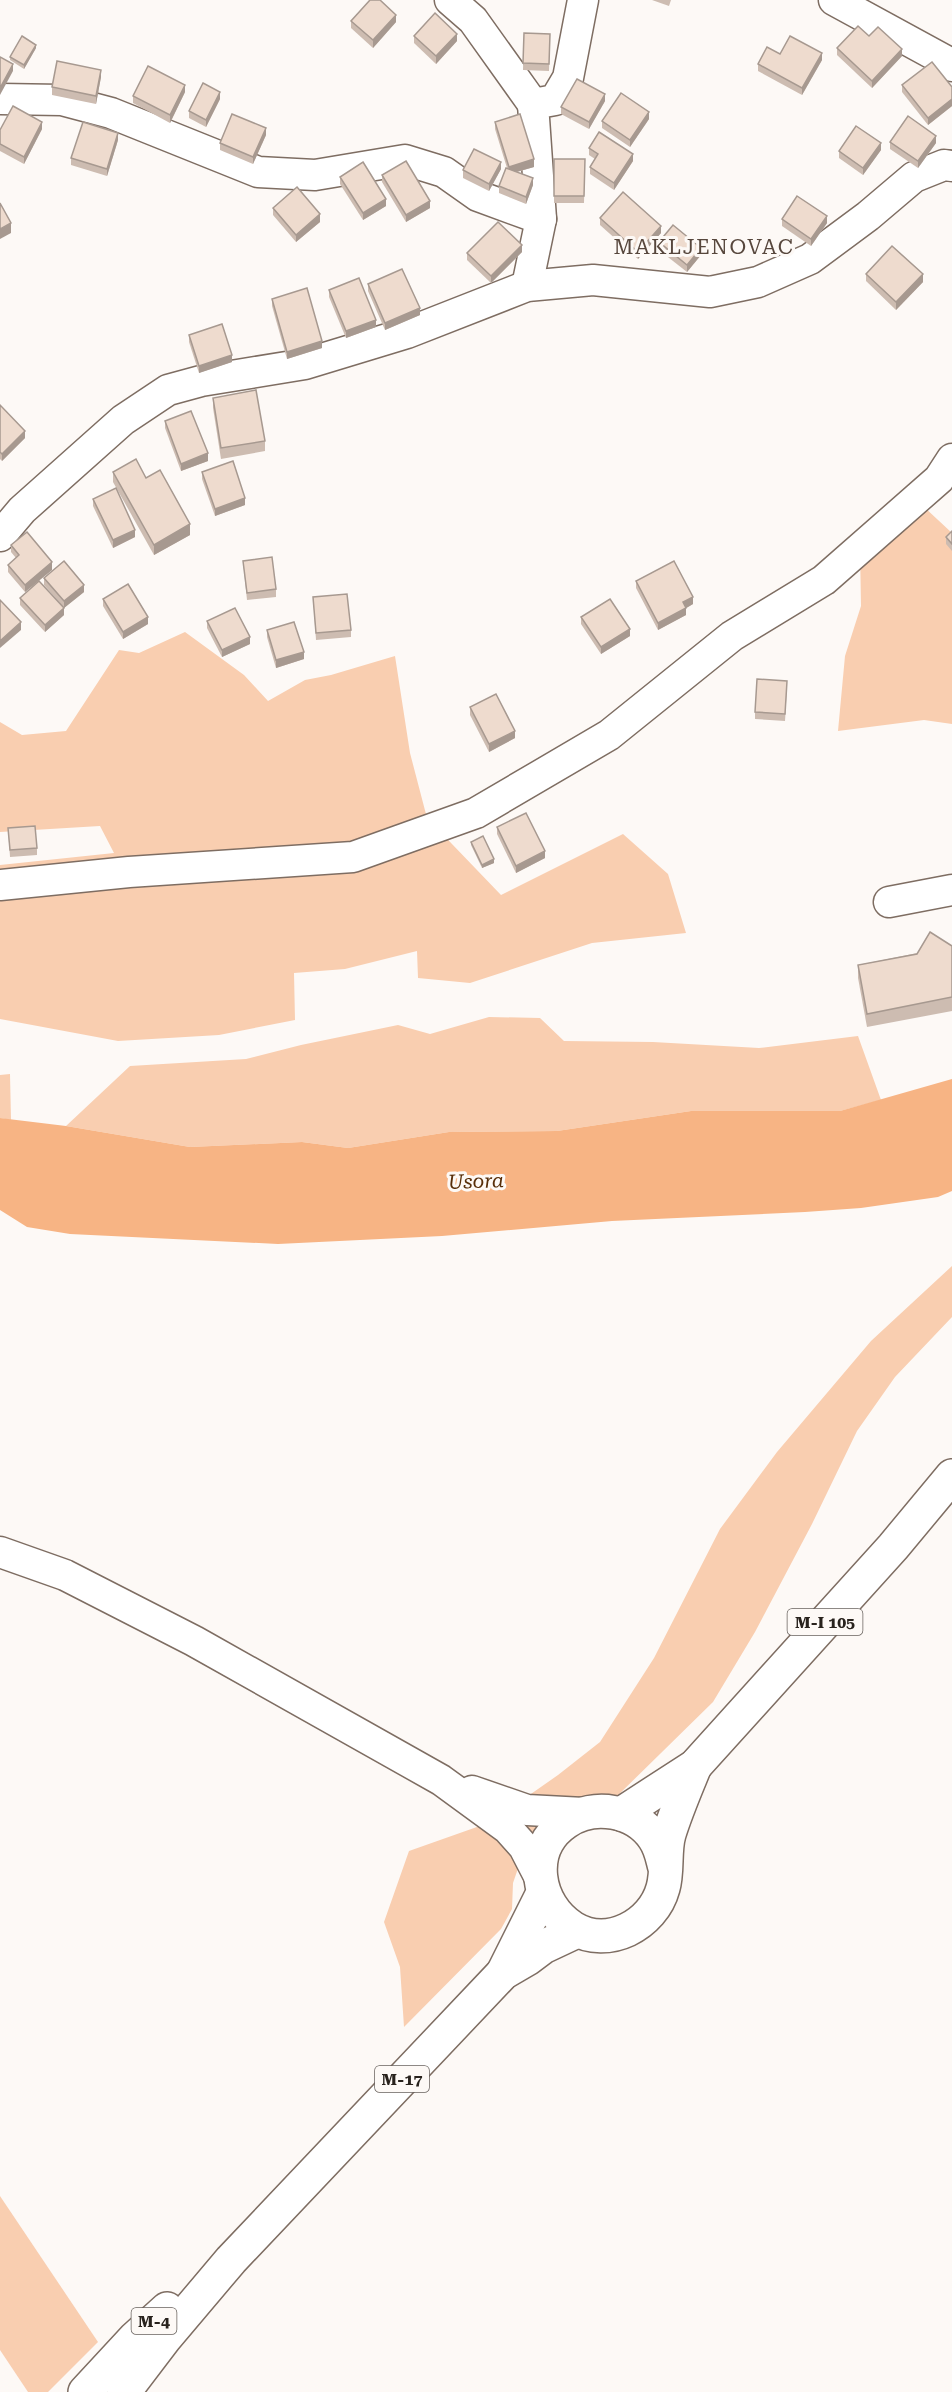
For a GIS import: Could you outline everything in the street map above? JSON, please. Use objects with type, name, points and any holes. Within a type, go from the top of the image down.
[{"type":"main road","name":"M-I 105","points":[[695,1766],[893,1547],[952,1476]]},
{"type":"main road","points":[[621,1814],[695,1766]]},
{"type":"main road","points":[[541,1886],[556,1915],[577,1931],[593,1935],[612,1935],[630,1929],[645,1919],[657,1904],[664,1887],[668,1837],[695,1766]]},
{"type":"main road","points":[[584,1813],[603,1811],[621,1814],[645,1827],[661,1850],[665,1868]]},
{"type":"main road","name":"M-17","points":[[503,1973],[541,1886],[541,1857],[550,1838],[565,1822],[584,1813]]},
{"type":"main road","name":"M-17","points":[[124,2392],[165,2338],[231,2260],[503,1973],[543,1947],[577,1931]]},
{"type":"main road","name":"M-4","points":[[85,2392],[164,2312],[231,2260]]},
{"type":"street","points":[[450,0],[473,20],[533,104],[541,219],[527,286]]},
{"type":"street","points":[[533,104],[555,100],[568,78],[583,0]]},
{"type":"street","points":[[834,0],[952,66]]},
{"type":"street","points":[[0,99],[62,100],[111,113],[258,172],[315,174],[405,160],[444,172],[478,196],[541,219]]},
{"type":"street","points":[[0,536],[22,510],[123,420],[168,390],[201,381],[305,364],[407,333],[527,286],[593,280],[710,292],[758,282],[810,259],[868,216],[914,177],[944,165],[952,166]]},
{"type":"street","points":[[0,885],[129,872],[353,857],[476,813],[609,735],[732,636],[824,580],[939,479],[952,459]]},
{"type":"street","points":[[889,902],[952,890]]},
{"type":"street","points":[[0,1552],[65,1575],[194,1641],[441,1780],[508,1829],[524,1847],[541,1886]]},
{"type":"street","points":[[441,1780],[527,1810],[584,1813]]},
{"type":"shaded area","points":[[923,506],[952,533],[952,724],[924,720],[838,731],[845,656],[861,606],[860,549]]},
{"type":"shaded area","points":[[185,632],[244,675],[268,701],[305,680],[331,675],[395,656],[410,753],[427,818],[501,895],[623,834],[668,874],[686,933],[592,943],[470,983],[418,978],[417,951],[345,969],[294,973],[295,1020],[219,1035],[118,1041],[0,1019],[0,865],[114,853],[100,826],[0,832],[0,722],[22,735],[66,731],[119,650],[139,653]]},
{"type":"shaded area","points":[[489,1017],[540,1018],[564,1041],[653,1042],[759,1048],[858,1036],[881,1100],[840,1111],[691,1111],[557,1131],[449,1132],[348,1148],[302,1142],[190,1147],[66,1126],[130,1066],[246,1059],[398,1025],[430,1034]]},
{"type":"shaded area","points":[[10,1074],[11,1120],[0,1118],[0,1075]]},
{"type":"shaded area","points":[[952,1266],[952,1317],[895,1377],[857,1431],[812,1524],[755,1632],[713,1702],[608,1805],[524,1851],[513,1883],[512,1909],[501,1929],[404,2027],[400,1967],[384,1922],[409,1851],[491,1822],[600,1742],[654,1658],[720,1529],[777,1452],[871,1341]]},
{"type":"shaded area","points":[[0,2196],[98,2342],[48,2392],[28,2392],[0,2350]]},
{"type":"water","name":"Usora","points":[[952,1079],[952,1191],[938,1197],[861,1208],[612,1221],[442,1236],[278,1244],[70,1234],[27,1227],[0,1210],[0,1118],[66,1126],[190,1147],[302,1142],[348,1148],[449,1132],[557,1131],[691,1111],[840,1111]]},
{"type":"building","points":[[370,0],[380,0],[396,15],[373,40],[351,21]]},
{"type":"building","points":[[435,13],[457,34],[436,56],[414,36]]},
{"type":"building","points":[[858,26],[869,36],[878,27],[902,49],[872,81],[837,48]]},
{"type":"building","points":[[524,33],[550,34],[549,64],[523,63]]},
{"type":"building","points":[[22,36],[36,45],[24,65],[10,57]]},
{"type":"building","points":[[790,36],[822,53],[802,88],[758,64],[767,47],[780,54]]},
{"type":"building","points":[[0,57],[13,64],[0,88]]},
{"type":"building","points":[[57,61],[101,70],[96,96],[52,87]]},
{"type":"building","points":[[932,62],[952,87],[952,99],[928,118],[902,85]]},
{"type":"building","points":[[148,66],[185,85],[170,115],[133,96]]},
{"type":"building","points":[[577,79],[605,94],[589,122],[561,107]]},
{"type":"building","points":[[203,83],[220,92],[206,120],[189,111]]},
{"type":"building","points":[[621,93],[649,112],[630,140],[602,121]]},
{"type":"building","points":[[13,106],[42,122],[24,157],[0,144],[0,130]]},
{"type":"building","points":[[232,114],[266,128],[253,157],[220,143]]},
{"type":"building","points":[[520,114],[534,159],[509,167],[495,122]]},
{"type":"building","points":[[908,116],[936,136],[918,161],[890,142]]},
{"type":"building","points":[[83,122],[118,133],[107,169],[71,158]]},
{"type":"building","points":[[856,126],[881,143],[863,168],[839,151]]},
{"type":"building","points":[[599,132],[633,154],[614,183],[590,167],[598,154],[589,148]]},
{"type":"building","points":[[474,149],[501,162],[489,184],[463,170]]},
{"type":"building","points":[[554,159],[585,159],[584,196],[554,196]]},
{"type":"building","points":[[406,161],[430,201],[406,215],[382,175]]},
{"type":"building","points":[[363,162],[386,199],[363,213],[340,177]]},
{"type":"building","points":[[506,168],[533,178],[526,197],[499,186]]},
{"type":"building","points":[[297,187],[320,214],[296,235],[273,208]]},
{"type":"building","points":[[623,192],[661,226],[638,252],[600,218]]},
{"type":"building","points":[[797,196],[827,216],[811,239],[782,219]]},
{"type":"building","points":[[0,203],[11,223],[0,229]]},
{"type":"building","points":[[498,222],[522,245],[491,276],[467,253]]},
{"type":"building","points":[[673,225],[701,248],[687,265],[659,242]]},
{"type":"building","points":[[892,246],[923,274],[896,302],[866,274]]},
{"type":"building","points":[[402,269],[420,308],[385,323],[368,284]]},
{"type":"building","points":[[359,278],[376,320],[346,331],[329,290]]},
{"type":"building","points":[[307,288],[322,341],[287,352],[272,299]]},
{"type":"building","points":[[222,324],[232,355],[199,366],[189,335]]},
{"type":"building","points":[[256,390],[265,441],[221,448],[213,398]]},
{"type":"building","points":[[0,405],[25,431],[2,454],[0,452]]},
{"type":"building","points":[[191,411],[208,453],[181,464],[165,421]]},
{"type":"building","points":[[136,459],[146,478],[160,470],[190,524],[154,545],[113,472]]},
{"type":"building","points":[[233,461],[245,498],[215,509],[202,472]]},
{"type":"building","points":[[116,488],[135,530],[113,540],[93,499]]},
{"type":"building","points":[[952,531],[952,544],[946,537]]},
{"type":"building","points":[[27,532],[52,562],[25,585],[8,565],[19,555],[11,545]]},
{"type":"building","points":[[272,557],[276,589],[247,593],[243,561]]},
{"type":"building","points":[[64,561],[84,585],[64,601],[44,578]]},
{"type":"building","points":[[674,561],[693,597],[683,602],[686,608],[658,623],[636,581]]},
{"type":"building","points":[[39,581],[64,608],[45,625],[20,598]]},
{"type":"building","points":[[128,584],[148,617],[123,632],[103,599]]},
{"type":"building","points":[[347,594],[351,630],[316,633],[313,597]]},
{"type":"building","points":[[610,599],[630,629],[601,647],[581,617]]},
{"type":"building","points":[[0,600],[21,622],[0,641]]},
{"type":"building","points":[[235,608],[250,637],[222,650],[207,621]]},
{"type":"building","points":[[294,622],[304,652],[276,660],[267,630]]},
{"type":"building","points":[[757,679],[787,681],[785,714],[755,712]]},
{"type":"building","points":[[496,694],[515,731],[489,744],[470,707]]},
{"type":"building","points":[[526,813],[545,851],[516,866],[497,827]]},
{"type":"building","points":[[35,826],[37,848],[10,850],[8,828]]},
{"type":"building","points":[[483,836],[494,859],[482,865],[471,842]]},
{"type":"building","points":[[930,932],[952,946],[952,997],[867,1014],[858,965],[917,954]]},
{"type":"district","name":"MAKLJENOVAC","points":[[704,247]]}]
